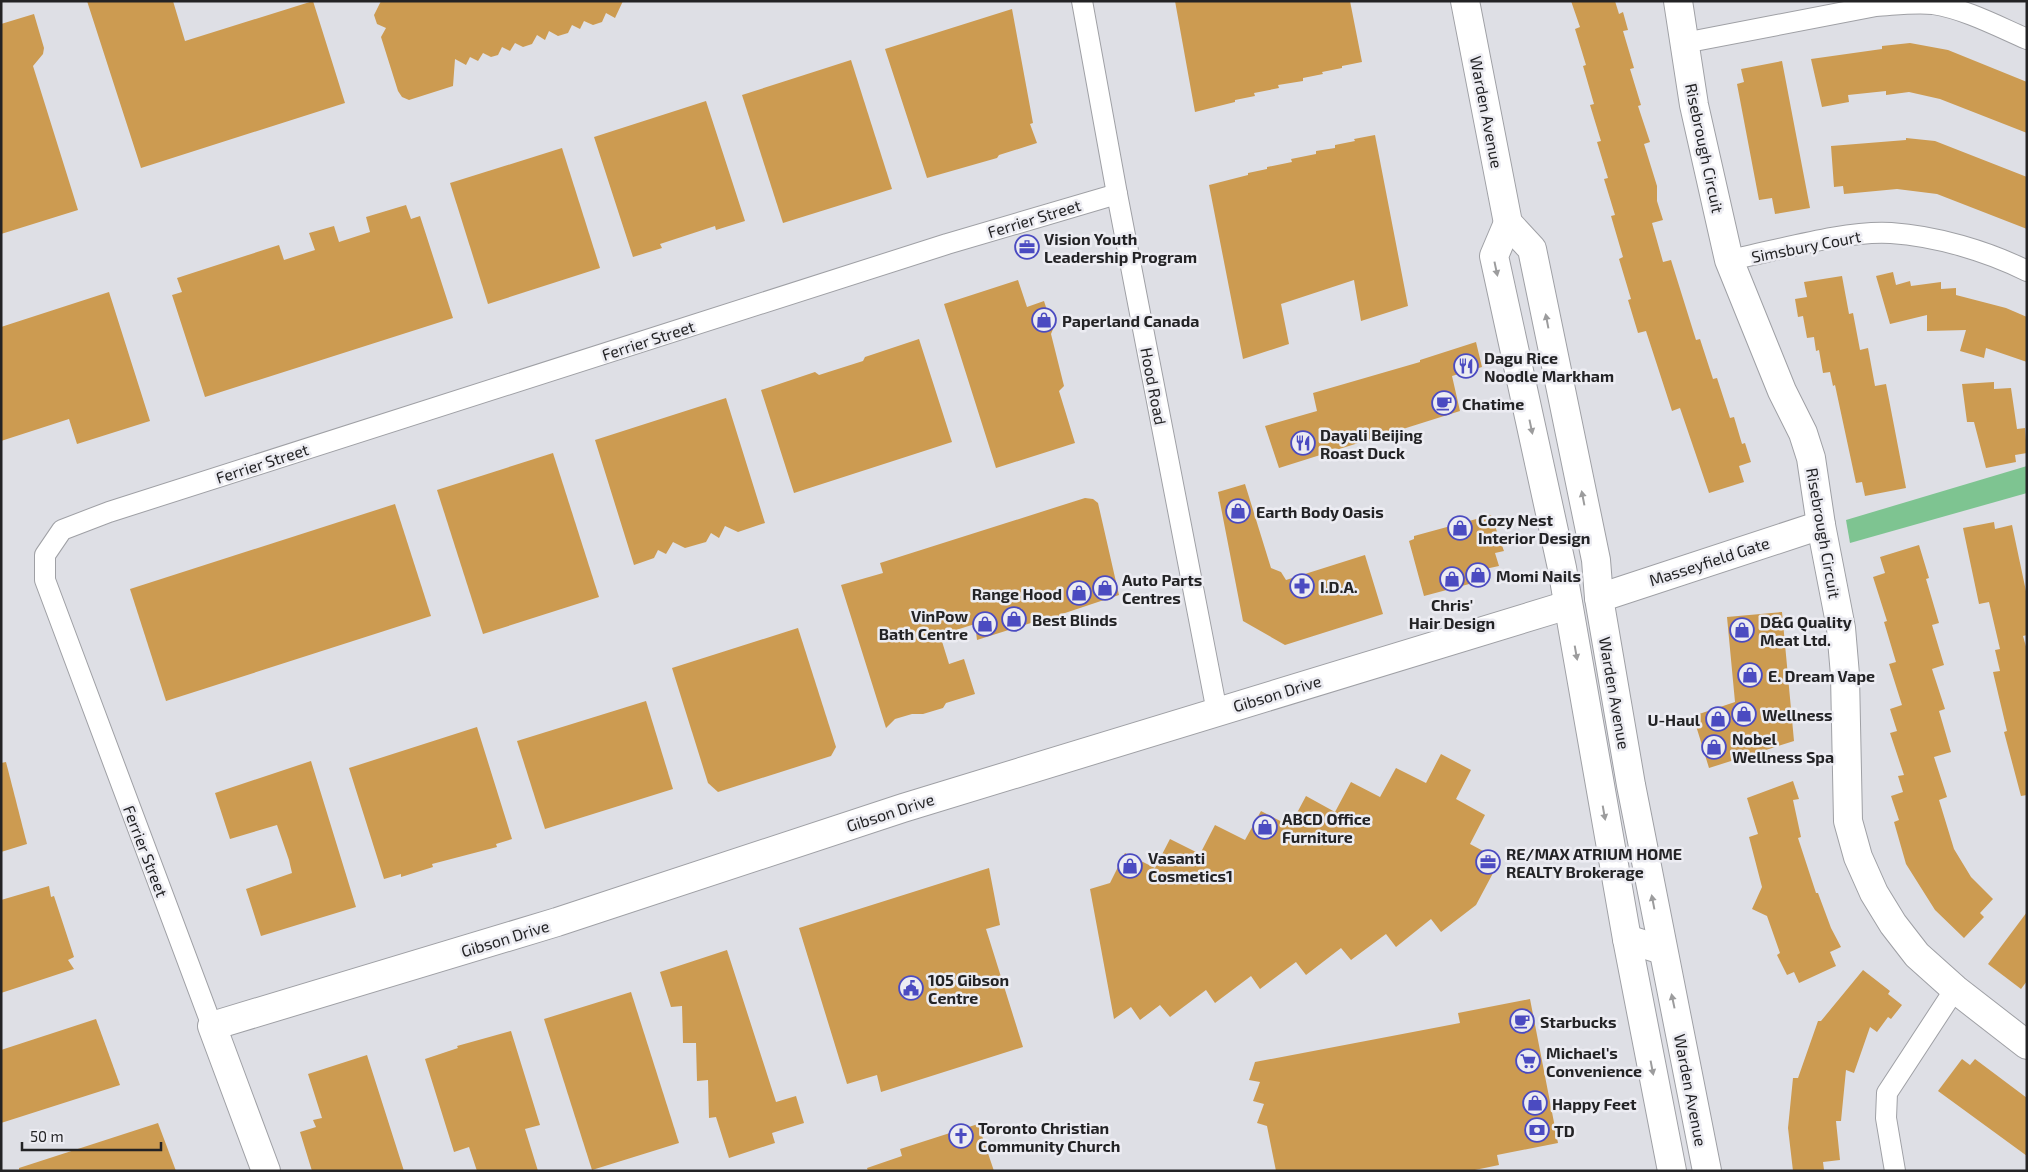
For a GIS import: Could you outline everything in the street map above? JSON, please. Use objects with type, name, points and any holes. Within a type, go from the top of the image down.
[{"type":"main road","name":"Warden Avenue","points":[[1465,1],[1508,223],[1532,249],[1596,560],[1599,598],[1630,785],[1707,1171]]},
{"type":"main road","name":"Risebrough Circuit","points":[[1678,1],[1694,104],[1729,260],[1782,391],[1803,433],[1811,458],[1821,525],[1841,628],[1846,683],[1848,821],[1856,848],[1874,894],[1893,924],[1917,955],[1955,989],[2027,1045]]},
{"type":"main road","name":"Warden Avenue","points":[[1508,223],[1494,256],[1568,605],[1626,939],[1672,1171]]},
{"type":"main road","name":"Masseyfield Gate","points":[[1599,598],[1821,525]]},
{"type":"main road","name":"Gibson Drive","points":[[212,1026],[557,922],[903,808],[1568,605]]},
{"type":"main road","points":[[1626,939],[1662,950]]},
{"type":"main road","name":"Ferrier Street","points":[[212,1026],[266,1171]]},
{"type":"street","name":"Hood Road","points":[[1082,1],[1117,194],[1217,712]]},
{"type":"street","points":[[1684,44],[1876,6],[1906,4],[1934,4],[1966,13],[2027,39]]},
{"type":"street","name":"Ferrier Street","points":[[212,1026],[44,580],[45,555],[62,530],[84,520],[947,244],[1117,194]]},
{"type":"street","name":"Simsbury Court","points":[[1729,260],[1852,235],[1890,233],[1932,239],[1976,251],[2027,271]]},
{"type":"street","points":[[1568,605],[1599,598]]},
{"type":"street","points":[[1895,1171],[1886,1118],[1887,1093],[1955,989]]},
{"type":"green space","points":[[2027,466],[2027,493],[1850,543],[1846,520]]},
{"type":"building","points":[[87,1],[173,1],[185,41],[313,1],[345,103],[141,168]]},
{"type":"building","points":[[381,1],[623,1],[615,18],[606,13],[602,22],[593,25],[584,21],[580,29],[572,25],[568,33],[558,36],[549,31],[545,40],[537,35],[532,44],[523,47],[515,43],[510,51],[502,47],[498,55],[491,57],[483,53],[478,61],[470,57],[466,65],[455,59],[453,86],[409,100],[402,97],[398,91],[381,37],[386,28],[377,24],[374,15]]},
{"type":"building","points":[[1175,1],[1350,1],[1362,62],[1303,78],[1303,81],[1278,85],[1279,88],[1254,93],[1255,96],[1195,112]]},
{"type":"building","points":[[1571,1],[1615,1],[1619,14],[1623,12],[1628,30],[1623,31],[1634,68],[1630,69],[1641,105],[1638,106],[1650,142],[1644,144],[1657,186],[1657,201],[1663,220],[1652,223],[1663,262],[1671,260],[1696,340],[1700,339],[1713,379],[1717,378],[1730,418],[1734,417],[1742,444],[1745,443],[1751,462],[1739,466],[1744,482],[1709,493],[1680,408],[1672,411],[1646,331],[1638,333],[1628,300],[1631,299],[1619,259],[1623,257],[1611,216],[1615,215],[1604,179],[1608,178],[1597,142],[1601,141],[1590,105],[1594,104],[1583,66],[1586,65],[1575,29],[1580,27]]},
{"type":"building","points":[[1012,9],[1033,123],[1030,124],[1037,143],[999,155],[997,158],[927,178],[885,49]]},
{"type":"building","points":[[34,14],[44,48],[43,54],[33,66],[78,210],[1,234],[1,24]]},
{"type":"building","points":[[1910,43],[1948,50],[2027,82],[2027,133],[1940,99],[1909,92],[1886,95],[1886,91],[1848,95],[1849,102],[1822,107],[1811,59],[1882,49],[1882,46]]},
{"type":"building","points":[[851,60],[892,189],[783,223],[742,95]]},
{"type":"building","points":[[1782,61],[1810,208],[1775,214],[1772,198],[1759,200],[1737,84],[1744,82],[1741,69]]},
{"type":"building","points":[[706,101],[745,221],[716,230],[715,226],[660,244],[662,248],[633,257],[594,137]]},
{"type":"building","points":[[1375,135],[1408,306],[1361,321],[1354,280],[1281,304],[1289,344],[1243,359],[1209,185],[1248,175],[1248,173],[1267,169],[1267,167],[1292,162],[1291,159],[1316,154],[1316,151],[1335,148],[1335,145],[1355,141],[1354,139]]},
{"type":"building","points":[[1906,138],[1935,141],[2027,177],[2027,229],[1937,194],[1897,189],[1844,194],[1843,186],[1834,187],[1831,146],[1906,140]]},
{"type":"building","points":[[562,148],[600,268],[488,304],[450,183]]},
{"type":"building","points":[[406,205],[411,219],[420,216],[453,318],[205,397],[172,295],[182,292],[177,278],[279,245],[284,260],[315,250],[309,233],[334,226],[339,242],[370,232],[366,217]]},
{"type":"building","points":[[1893,272],[1896,285],[1910,281],[1911,286],[1941,282],[1941,289],[1956,288],[1956,295],[2006,308],[2027,317],[2027,362],[1986,348],[1984,358],[1960,351],[1966,330],[1927,331],[1927,315],[1890,324],[1876,276]]},
{"type":"building","points":[[1842,276],[1849,314],[1853,313],[1860,350],[1868,348],[1875,386],[1886,384],[1906,488],[1865,496],[1862,482],[1856,483],[1835,385],[1833,386],[1830,372],[1823,373],[1819,350],[1816,351],[1814,337],[1807,338],[1803,316],[1798,317],[1795,299],[1807,297],[1804,282]]},
{"type":"building","points":[[1018,280],[1027,307],[1044,301],[1053,329],[1051,334],[1064,386],[1059,391],[1075,443],[996,468],[944,304]]},
{"type":"building","points":[[109,292],[150,421],[77,444],[69,419],[1,441],[1,327]]},
{"type":"building","points":[[919,339],[952,442],[794,493],[761,390],[815,372],[819,375],[863,361],[865,357]]},
{"type":"building","points":[[1476,342],[1482,367],[1452,376],[1460,411],[1279,468],[1265,426],[1317,411],[1313,393],[1420,362],[1420,360]]},
{"type":"building","points":[[1994,382],[1994,389],[2011,388],[2017,429],[2025,428],[2027,453],[2015,455],[2016,462],[1986,468],[1974,422],[1967,422],[1962,384]]},
{"type":"building","points":[[726,398],[765,523],[738,532],[725,526],[719,538],[711,533],[706,542],[685,548],[673,542],[666,554],[658,550],[654,558],[634,565],[595,440]]},
{"type":"building","points":[[553,453],[599,597],[483,634],[437,490]]},
{"type":"building","points":[[1245,484],[1271,568],[1281,572],[1286,580],[1365,555],[1383,614],[1285,645],[1243,621],[1218,492]]},
{"type":"building","points":[[1085,498],[1093,499],[1098,503],[1119,595],[1062,614],[1061,618],[1038,625],[1034,622],[977,640],[975,624],[940,635],[949,664],[964,659],[975,694],[946,703],[943,708],[895,719],[886,728],[841,585],[883,573],[880,563]]},
{"type":"building","points":[[395,504],[431,616],[166,701],[130,589]]},
{"type":"building","points":[[1491,515],[1504,551],[1495,553],[1499,566],[1485,569],[1488,579],[1424,596],[1409,541],[1414,539],[1414,536]]},
{"type":"building","points":[[1994,522],[1995,529],[2012,525],[2027,596],[2027,635],[2023,636],[2027,650],[2027,795],[2021,796],[2004,732],[2007,731],[1993,672],[2000,671],[1995,650],[2000,649],[1989,602],[1979,604],[1963,528]]},
{"type":"building","points":[[1919,545],[1929,578],[1926,579],[1939,623],[1932,625],[1944,665],[1932,669],[1945,709],[1939,711],[1951,752],[1934,757],[1947,797],[1939,800],[1954,849],[1971,877],[1993,899],[1980,913],[1984,917],[1964,938],[1935,910],[1906,864],[1894,822],[1899,820],[1891,796],[1903,792],[1898,776],[1904,775],[1890,733],[1897,731],[1890,709],[1902,705],[1889,664],[1896,662],[1884,622],[1887,621],[1873,577],[1885,573],[1880,557]]},
{"type":"building","points":[[1782,612],[1794,741],[1709,768],[1693,716],[1735,702],[1727,617]]},
{"type":"building","points":[[798,628],[836,747],[831,756],[718,792],[708,783],[672,668]]},
{"type":"building","points":[[646,701],[673,789],[545,829],[517,741]]},
{"type":"building","points":[[477,727],[512,839],[496,844],[497,847],[432,864],[433,867],[401,877],[401,874],[384,879],[349,768]]},
{"type":"building","points":[[1441,754],[1471,770],[1456,799],[1485,815],[1470,844],[1500,860],[1476,905],[1441,932],[1431,919],[1396,947],[1386,934],[1351,960],[1341,948],[1306,975],[1296,962],[1260,989],[1251,976],[1215,1003],[1206,990],[1170,1017],[1160,1005],[1140,1020],[1131,1007],[1114,1019],[1090,889],[1110,883],[1125,853],[1155,868],[1170,839],[1200,854],[1215,825],[1245,840],[1261,811],[1290,826],[1306,796],[1335,812],[1351,782],[1380,797],[1396,768],[1426,783]]},
{"type":"building","points":[[311,761],[356,907],[261,936],[246,889],[292,873],[289,860],[277,825],[230,839],[215,793]]},
{"type":"building","points":[[6,762],[27,844],[1,852],[1,763]]},
{"type":"building","points":[[1793,781],[1799,799],[1793,800],[1801,837],[1798,838],[1816,893],[1818,893],[1831,928],[1841,947],[1830,952],[1836,966],[1799,983],[1794,972],[1787,975],[1777,955],[1780,953],[1767,916],[1752,909],[1762,887],[1749,837],[1758,834],[1747,798]]},
{"type":"building","name":"105 Gibson Centre","points":[[989,868],[1000,925],[986,929],[1023,1047],[881,1092],[877,1075],[847,1084],[799,928]]},
{"type":"building","points":[[49,886],[51,897],[54,896],[74,957],[68,960],[74,969],[1,993],[1,900]]},
{"type":"building","points":[[2027,912],[2027,981],[2021,989],[1988,964]]},
{"type":"building","points":[[727,950],[776,1102],[796,1096],[804,1123],[772,1133],[775,1143],[729,1158],[716,1117],[709,1118],[708,1080],[697,1081],[696,1043],[683,1043],[682,1006],[671,1007],[660,972]]},
{"type":"building","points":[[1863,970],[1890,991],[1888,994],[1902,1005],[1891,1019],[1888,1017],[1877,1032],[1870,1027],[1854,1073],[1846,1070],[1841,1121],[1836,1121],[1840,1160],[1823,1162],[1824,1170],[1793,1171],[1788,1128],[1793,1078],[1798,1078],[1818,1021],[1821,1021]]},
{"type":"building","points":[[631,992],[679,1143],[592,1170],[544,1019]]},
{"type":"building","points":[[1530,999],[1558,1143],[1497,1155],[1499,1165],[1470,1171],[1276,1171],[1267,1126],[1257,1123],[1264,1104],[1253,1101],[1260,1082],[1249,1080],[1255,1062],[1460,1023],[1458,1013]]},
{"type":"building","points":[[96,1019],[120,1085],[1,1123],[1,1050]]},
{"type":"building","points":[[511,1031],[540,1125],[525,1129],[538,1171],[477,1171],[469,1147],[454,1152],[425,1059],[458,1048],[457,1046]]},
{"type":"building","points":[[367,1055],[404,1171],[312,1171],[300,1132],[316,1127],[313,1120],[322,1118],[308,1074]]},
{"type":"building","points":[[1962,1059],[1970,1065],[1975,1059],[2027,1098],[2027,1156],[1938,1091]]},
{"type":"building","points":[[158,1123],[176,1171],[19,1171],[19,1168]]},
{"type":"building","name":"Toronto Christian Community Church","points":[[978,1124],[994,1171],[868,1171],[867,1168],[902,1156],[900,1149]]},
{"type":"place","name":"Vision Youth Leadership Program","points":[[1027,247]]},
{"type":"place","name":"Paperland Canada","points":[[1044,320]]},
{"type":"place","name":"Dagu Rice Noodle Markham","points":[[1466,366]]},
{"type":"place","name":"Chatime","points":[[1444,403]]},
{"type":"place","name":"Dayali Beijing Roast Duck","points":[[1303,443]]},
{"type":"place","name":"Earth Body Oasis","points":[[1238,511]]},
{"type":"place","name":"Cozy Nest Interior Design","points":[[1460,528]]},
{"type":"place","name":"Momi Nails","points":[[1478,575]]},
{"type":"place","name":"Chris' Hair Design","points":[[1452,579]]},
{"type":"place","name":"I.D.A.","points":[[1302,586]]},
{"type":"place","name":"Auto Parts Centres","points":[[1105,588]]},
{"type":"place","name":"Range Hood","points":[[1079,593]]},
{"type":"place","name":"Best Blinds","points":[[1014,619]]},
{"type":"place","name":"VinPow Bath Centre","points":[[985,624]]},
{"type":"place","name":"D&G Quality Meat Ltd.","points":[[1742,630]]},
{"type":"place","name":"E. Dream Vape","points":[[1750,675]]},
{"type":"place","name":"Wellness","points":[[1744,714]]},
{"type":"place","name":"U-Haul","points":[[1718,719]]},
{"type":"place","name":"Nobel Wellness Spa","points":[[1714,747]]},
{"type":"place","name":"ABCD Office Furniture","points":[[1265,827]]},
{"type":"place","name":"RE/MAX ATRIUM HOME REALTY Brokerage","points":[[1488,862]]},
{"type":"place","name":"Vasanti Cosmetics1","points":[[1130,866]]},
{"type":"place","name":"105 Gibson Centre","points":[[911,988]]},
{"type":"place","name":"Starbucks","points":[[1522,1021]]},
{"type":"place","name":"Michael's Convenience","points":[[1528,1061]]},
{"type":"place","name":"Happy Feet","points":[[1535,1103]]},
{"type":"place","name":"TD","points":[[1537,1130]]},
{"type":"place","name":"Toronto Christian Community Church","points":[[961,1136]]}]
